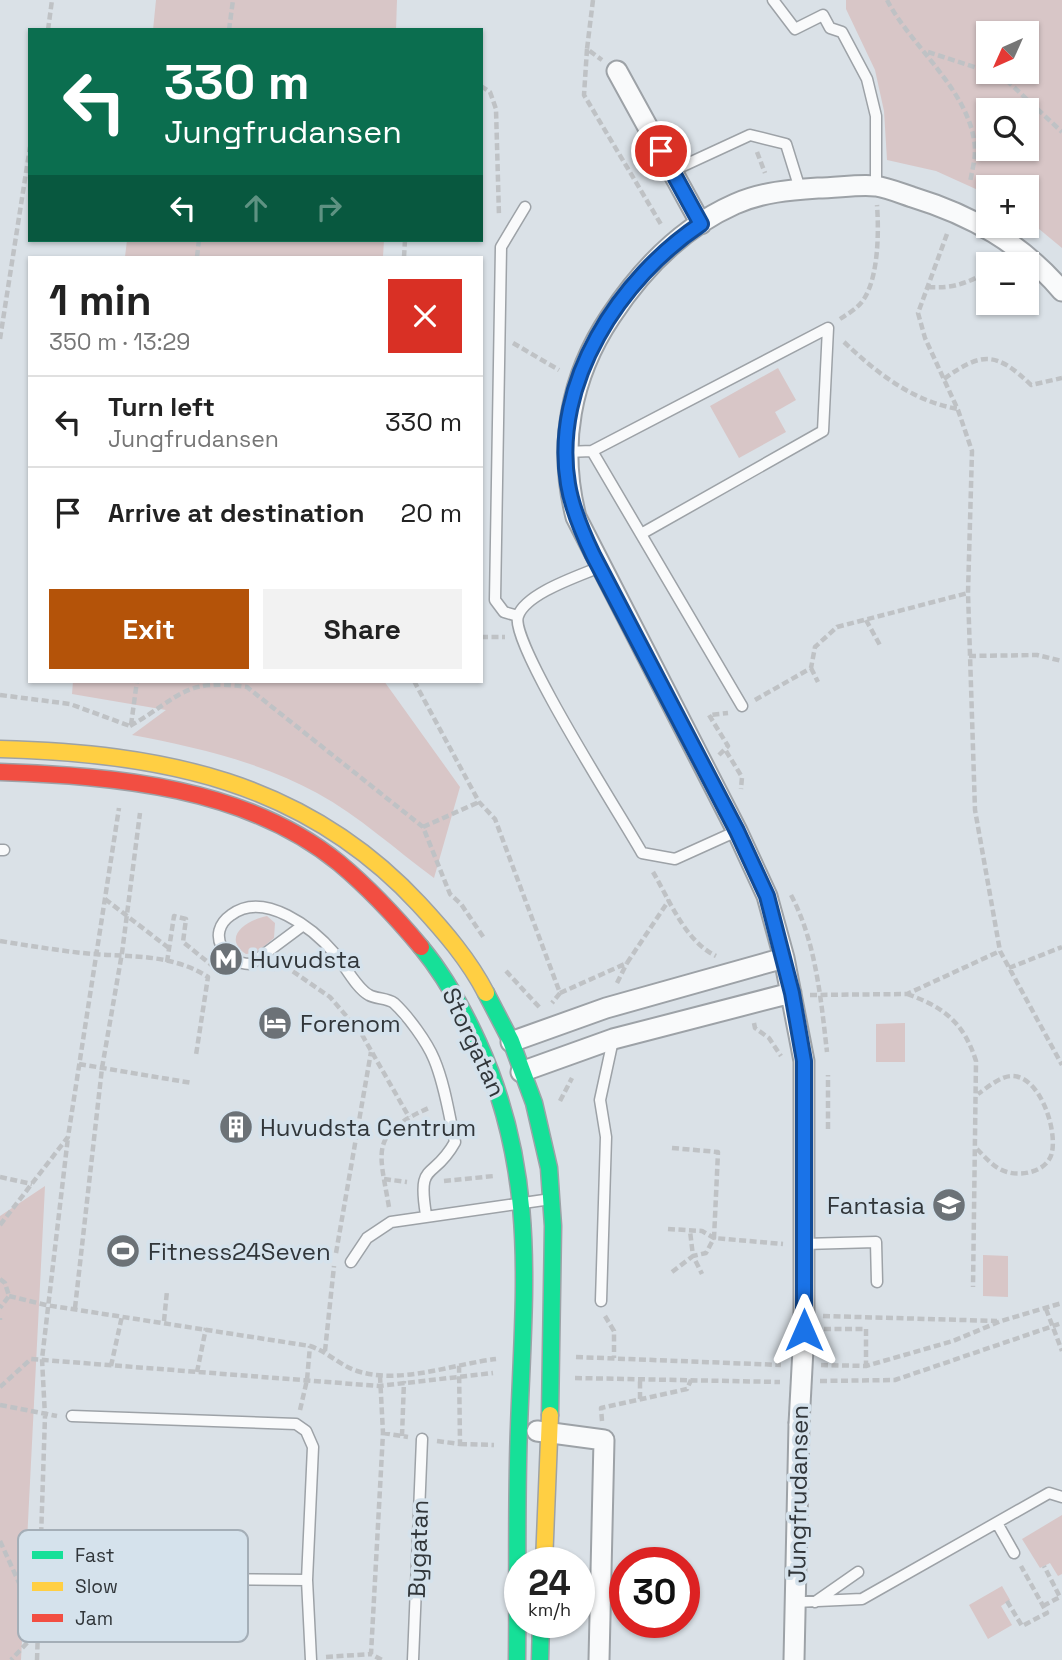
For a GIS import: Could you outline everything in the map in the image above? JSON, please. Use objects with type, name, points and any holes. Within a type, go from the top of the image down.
[{"type":"street","points":[[617,71],[701,224]]},
{"type":"street","name":"Jungfrudansen","points":[[794,1660],[805,1602],[799,1424],[813,1330],[794,1244],[804,1061],[792,993],[767,896],[737,831],[576,517],[567,483],[566,452],[574,396],[582,370],[602,329],[634,281],[676,240],[701,224],[735,204],[776,191],[876,186],[935,204],[984,224],[1012,243],[1062,291]]},
{"type":"street","name":"Storgatan","points":[[0,749],[59,750],[144,759],[229,780],[280,800],[328,826],[397,878],[439,921],[489,997],[511,1042],[536,1109],[549,1168],[552,1199],[545,1547]]},
{"type":"street","name":"Storgatan","points":[[0,772],[63,773],[136,782],[225,803],[313,845],[352,873],[388,906],[420,944],[448,984],[495,1080],[507,1116],[523,1202],[524,1325],[519,1431],[517,1660]]},
{"type":"street","points":[[483,1053],[606,1008],[784,958]]},
{"type":"street","points":[[495,1080],[613,1039],[792,993]]},
{"type":"street","points":[[519,1431],[549,1431],[604,1440],[599,1660]]},
{"type":"street","points":[[540,1660],[541,1638]]},
{"type":"lane","points":[[773,0],[795,29],[823,15],[830,28],[842,32],[867,79],[876,116],[876,186]]},
{"type":"lane","points":[[672,171],[750,135],[786,144],[800,189]]},
{"type":"lane","points":[[518,616],[504,611],[495,600],[498,334],[502,247],[525,207]]},
{"type":"lane","points":[[566,452],[592,451],[828,328]]},
{"type":"lane","points":[[641,534],[823,431],[828,328]]},
{"type":"lane","points":[[592,451],[742,705]]},
{"type":"lane","points":[[600,567],[537,596],[518,616],[520,637],[533,667],[642,853],[675,859],[737,831]]},
{"type":"lane","points":[[302,926],[251,964],[234,962],[222,950],[219,941],[225,919],[241,907],[255,905],[271,909],[302,926],[335,953],[368,995],[392,1002],[434,1058],[455,1142],[450,1152],[423,1178],[421,1184],[426,1215]]},
{"type":"lane","points":[[601,1301],[606,1136],[600,1100],[613,1039]]},
{"type":"lane","points":[[351,1262],[367,1238],[391,1222],[552,1199]]},
{"type":"lane","points":[[794,1244],[876,1242],[877,1282]]},
{"type":"lane","points":[[72,1416],[296,1424],[306,1431],[313,1447],[307,1580],[311,1659]]},
{"type":"lane","name":"Bygatan","points":[[413,1660],[422,1439]]},
{"type":"lane","points":[[805,1602],[862,1599],[1049,1493],[1062,1497]]},
{"type":"lane","points":[[997,1523],[1014,1553]]},
{"type":"lane","points":[[805,1602],[858,1572]]},
{"type":"lane","points":[[248,1580],[307,1580]]},
{"type":"path","points":[[48,28],[52,0]]},
{"type":"path","points":[[229,28],[233,0]]},
{"type":"path","points":[[593,0],[584,95],[663,227]]},
{"type":"path","points":[[887,0],[896,17],[926,51],[972,128],[975,151],[970,182]]},
{"type":"path","points":[[587,50],[617,71]]},
{"type":"path","points":[[926,51],[1002,76],[1062,132]]},
{"type":"path","points":[[483,87],[490,92],[496,109],[502,247]]},
{"type":"path","points":[[0,339],[28,160]]},
{"type":"path","points":[[876,186],[879,248],[871,278],[860,305],[828,328],[899,388],[939,406],[958,410]]},
{"type":"path","points":[[947,234],[918,313],[925,338],[958,410],[972,451],[968,593],[975,810],[1000,951],[1062,1065]]},
{"type":"path","points":[[928,288],[966,284],[976,278]]},
{"type":"path","points":[[498,334],[559,370]]},
{"type":"path","points":[[944,379],[962,366],[986,358],[1009,364],[1031,385],[1062,378]]},
{"type":"path","points":[[818,682],[811,668],[815,647],[837,627],[900,608],[968,593]]},
{"type":"path","points":[[866,620],[881,647]]},
{"type":"path","points":[[483,636],[520,637]]},
{"type":"path","points":[[970,656],[1037,656],[1062,661]]},
{"type":"path","points":[[719,755],[726,751],[728,746],[709,715],[723,716],[759,699],[811,668]]},
{"type":"path","points":[[130,726],[137,683]]},
{"type":"path","points":[[130,726],[189,687],[217,683],[247,687]]},
{"type":"path","points":[[244,683],[423,827],[450,894],[461,904],[490,948]]},
{"type":"path","points":[[415,683],[479,802],[495,819],[560,993]]},
{"type":"path","points":[[0,695],[70,704],[130,726]]},
{"type":"path","points":[[726,751],[741,777],[741,794]]},
{"type":"path","points":[[423,827],[479,802]]},
{"type":"path","points":[[42,1530],[45,1416],[42,1359],[46,1305],[68,1137],[119,808]]},
{"type":"path","points":[[75,1308],[102,1068],[122,953],[140,813]]},
{"type":"path","points":[[105,899],[170,949]]},
{"type":"path","points":[[611,993],[627,963],[669,900]]},
{"type":"path","points":[[167,962],[174,916],[186,919],[183,942],[208,964],[222,971]]},
{"type":"path","points":[[0,941],[96,954],[122,953],[190,965],[208,977],[196,1055]]},
{"type":"path","points":[[1009,968],[1062,947]]},
{"type":"path","points":[[792,993],[828,996],[906,994],[1000,951]]},
{"type":"path","points":[[505,970],[523,992],[543,1010],[560,993],[627,963]]},
{"type":"path","points":[[261,972],[285,966],[319,989],[360,1033],[408,1117]]},
{"type":"path","points":[[906,994],[946,1013],[969,1038],[976,1061],[978,1095],[973,1287]]},
{"type":"path","points":[[325,1351],[334,1261],[371,1051]]},
{"type":"path","points":[[79,1065],[192,1083]]},
{"type":"path","points":[[976,1148],[995,1166],[1020,1174],[1044,1166],[1052,1155],[1054,1142],[1047,1114],[1027,1081],[1014,1076],[1004,1078],[978,1095]]},
{"type":"path","points":[[559,1102],[565,1086]]},
{"type":"path","points":[[391,1222],[379,1156],[386,1137],[408,1117],[446,1100]]},
{"type":"path","points":[[0,1225],[68,1137]]},
{"type":"path","points":[[672,1147],[718,1152],[714,1238],[706,1253],[693,1256],[672,1272]]},
{"type":"path","points":[[0,1177],[32,1184]]},
{"type":"path","points":[[668,1229],[702,1231],[714,1238],[794,1244]]},
{"type":"path","points":[[690,1231],[693,1256],[702,1274]]},
{"type":"path","points":[[0,1279],[5,1283],[9,1296]]},
{"type":"path","points":[[164,1321],[167,1291]]},
{"type":"path","points":[[9,1296],[46,1305],[164,1321],[310,1346],[325,1351],[340,1364],[380,1376],[497,1359]]},
{"type":"path","points":[[0,1308],[9,1296]]},
{"type":"path","points":[[1046,1309],[1062,1351]]},
{"type":"path","points":[[111,1366],[122,1316]]},
{"type":"path","points":[[821,1316],[1001,1321]]},
{"type":"path","points":[[1053,1326],[1062,1323]]},
{"type":"path","points":[[197,1372],[206,1328]]},
{"type":"path","points":[[813,1330],[866,1329],[866,1366]]},
{"type":"path","points":[[614,1331],[614,1358]]},
{"type":"path","points":[[296,1424],[307,1380],[310,1346]]},
{"type":"path","points":[[0,1387],[31,1359],[379,1385],[492,1373]]},
{"type":"path","points":[[459,1364],[460,1444]]},
{"type":"path","points":[[402,1436],[404,1374]]},
{"type":"path","points":[[371,1654],[383,1433],[380,1376]]},
{"type":"path","points":[[640,1379],[640,1400]]},
{"type":"path","points":[[604,1440],[601,1408],[688,1389],[691,1380]]},
{"type":"path","points":[[0,1405],[45,1416],[72,1416]]},
{"type":"path","points":[[383,1433],[460,1444],[495,1445]]},
{"type":"path","points":[[0,1541],[18,1581]]},
{"type":"path","points":[[1007,1601],[1022,1626],[1047,1613],[1014,1553]]},
{"type":"path","points":[[1043,1606],[1060,1597],[1044,1566]]},
{"type":"path","points":[[11,1660],[28,1642]]},
{"type":"path","points":[[37,1660],[39,1642]]},
{"type":"path","points":[[311,1659],[371,1654],[383,1660]]},
{"type":"shaded area","points":[[156,0],[397,0],[396,28],[153,28]]},
{"type":"shaded area","points":[[846,0],[1062,0],[1062,248],[1039,229],[1039,175],[976,175],[976,189],[936,171],[887,160],[884,111],[875,70],[846,9]]},
{"type":"shaded area","points":[[127,242],[384,242],[383,256],[125,256]]},
{"type":"shaded area","points":[[778,368],[796,400],[775,412],[786,432],[739,458],[710,406]]},
{"type":"shaded area","points":[[73,683],[385,683],[460,787],[434,878],[348,812],[296,782],[227,757],[132,735],[166,710],[72,694]]},
{"type":"shaded area","points":[[267,916],[275,923],[274,938],[256,953],[246,954],[239,948],[236,936],[245,925]]},
{"type":"shaded area","points":[[905,1023],[905,1062],[876,1062],[876,1024]]},
{"type":"shaded area","points":[[45,1186],[28,1530],[18,1530],[18,1642],[22,1642],[21,1660],[0,1660],[0,1216]]},
{"type":"shaded area","points":[[983,1255],[1008,1256],[1008,1297],[983,1296]]},
{"type":"shaded area","points":[[1062,1515],[1062,1574],[1058,1576],[1050,1563],[1040,1568],[1022,1539]]},
{"type":"shaded area","points":[[1002,1586],[1010,1600],[1001,1606],[1012,1625],[988,1639],[969,1605]]},
{"type":"traffic: fast","points":[[421,947],[453,993],[478,1042],[497,1091],[519,1185],[524,1279],[518,1456],[517,1660]]},
{"type":"traffic: fast","points":[[486,993],[511,1041],[534,1103],[549,1168],[553,1226],[550,1415]]},
{"type":"traffic: fast","points":[[540,1660],[541,1638]]},
{"type":"traffic: slow","points":[[0,749],[60,752],[173,767],[227,782],[279,802],[328,828],[375,862],[447,935],[486,993]]},
{"type":"traffic: slow","points":[[545,1547],[550,1415]]},
{"type":"traffic: jam","points":[[0,772],[89,777],[178,790],[263,817],[302,837],[339,863],[382,903],[421,947]]},
{"type":"place","name":"Huvudsta","points":[[226,959]]},
{"type":"place","name":"Forenom","points":[[275,1023]]},
{"type":"place","name":"Huvudsta Centrum","points":[[236,1127]]},
{"type":"place","name":"Fantasia","points":[[949,1205]]},
{"type":"place","name":"Fitness24Seven","points":[[123,1251]]},
{"type":"route","points":[[661,151],[701,224],[676,240],[634,281],[602,329],[582,370],[570,409],[566,452],[567,483],[576,517],[593,555],[737,831],[767,896],[792,993],[804,1061],[804,1330]]}]
